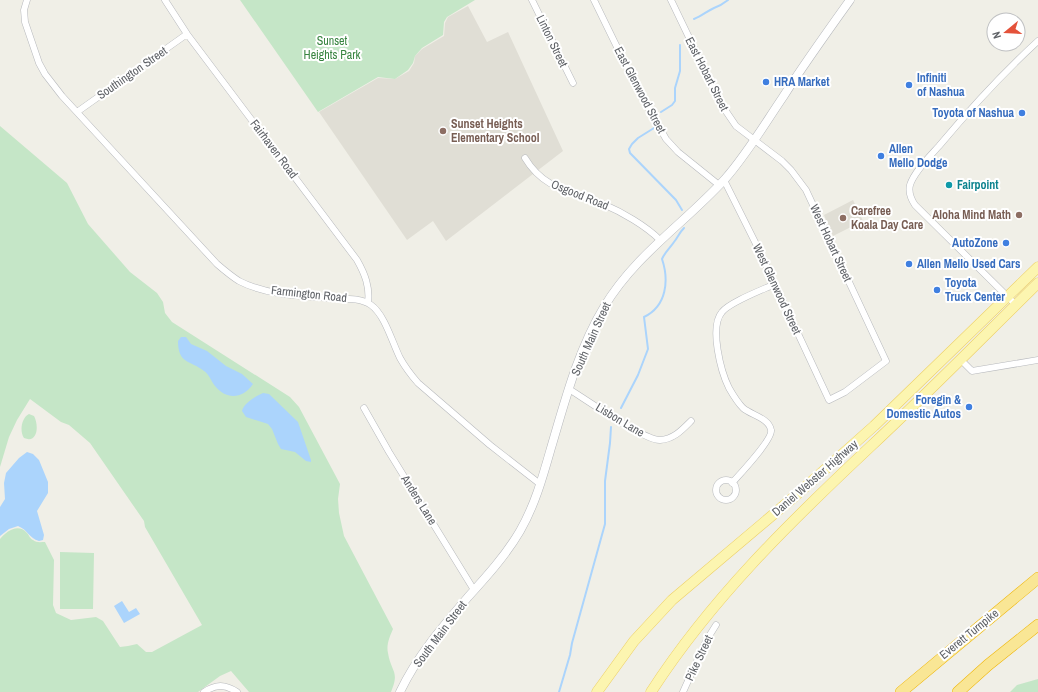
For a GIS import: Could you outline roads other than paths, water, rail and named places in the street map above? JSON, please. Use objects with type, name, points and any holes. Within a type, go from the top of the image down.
[{"type":"highway","name":"Everett Turnpike","points":[[900,692],[1038,578]]},
{"type":"highway","points":[[958,692],[988,665],[1038,625]]},
{"type":"main road","name":"Daniel Webster Highway","points":[[597,692],[627,650],[668,604],[700,575],[794,497],[870,429],[1038,267]]},
{"type":"main road","name":"Daniel Webster Highway","points":[[651,692],[688,639],[741,575],[847,468],[1038,283]]},
{"type":"street","name":"Farmington Road","points":[[27,0],[24,10],[25,22],[42,69],[62,96],[228,273],[240,281],[274,292],[356,300],[368,303]]},
{"type":"street","name":"Fairhaven Road","points":[[165,0],[187,34],[357,260],[365,274],[367,281],[369,295],[368,303]]},
{"type":"street","name":"Linton Street","points":[[532,0],[573,82]]},
{"type":"street","name":"East Glenwood Street","points":[[594,0],[637,88],[666,139],[678,152],[721,182]]},
{"type":"street","name":"East Hobart Street","points":[[671,0],[721,104],[736,126],[754,140]]},
{"type":"street","name":"South Main Street","points":[[400,692],[408,676],[425,650],[447,621],[502,557],[519,532],[532,508],[569,389],[588,338],[603,309],[621,281],[660,240],[721,182],[754,140],[809,56],[850,0]]},
{"type":"street","name":"Southington Street","points":[[77,112],[187,34]]},
{"type":"street","points":[[1016,305],[920,210],[912,200],[909,193],[912,180],[923,165],[980,100],[1038,41]]},
{"type":"street","name":"West Hobart Street","points":[[754,140],[782,161],[806,190],[886,361],[845,392],[829,400]]},
{"type":"street","name":"Osgood Road","points":[[525,158],[534,172],[542,179],[554,186],[611,208],[648,229],[660,240]]},
{"type":"street","name":"West Glenwood Street","points":[[721,182],[775,284],[829,400]]},
{"type":"street","points":[[732,483],[768,442],[771,429],[767,423],[750,414],[742,407],[729,388],[716,342],[717,321],[723,311],[731,305],[775,284]]},
{"type":"street","points":[[368,303],[379,313],[401,359],[411,376],[490,445],[540,484]]},
{"type":"street","points":[[960,359],[972,371],[1038,360]]},
{"type":"street","name":"Lisbon Lane","points":[[569,389],[634,430],[652,439],[660,440],[670,438],[680,432],[691,421]]},
{"type":"street","name":"Anders Lane","points":[[364,408],[393,459],[474,590]]},
{"type":"street","name":"Pike Street","points":[[683,692],[706,641],[716,625]]},
{"type":"street","points":[[204,692],[216,686],[223,685],[232,688],[237,692]]},
{"type":"water","points":[[181,337],[186,337],[191,344],[207,351],[226,366],[242,374],[253,384],[244,393],[239,395],[234,396],[224,394],[219,391],[206,372],[183,358],[180,354],[178,341]]},
{"type":"water","points":[[263,393],[269,394],[298,422],[311,462],[306,461],[295,452],[281,449],[272,429],[268,424],[246,417],[242,411],[245,405]]},
{"type":"water","points":[[27,452],[33,454],[39,460],[48,482],[48,493],[37,511],[44,535],[43,540],[39,541],[18,526],[9,529],[0,536],[0,507],[5,499],[4,483],[6,473],[19,458]]},
{"type":"water","points":[[122,601],[129,612],[136,608],[140,614],[124,623],[114,606]]},
{"type":"waterway","points":[[694,19],[728,0]]},
{"type":"waterway","points":[[661,112],[672,105],[675,101],[675,88],[680,71],[680,45]]},
{"type":"waterway","points":[[654,128],[638,138],[632,144],[629,149],[630,153],[676,200],[682,210]]},
{"type":"waterway","points":[[621,408],[638,375],[648,349],[644,317],[658,306],[664,292],[665,275],[662,259],[684,228]]},
{"type":"waterway","points":[[559,692],[605,524],[605,481],[611,427]]},
{"type":"place","name":"HRA Market","points":[[766,82]]},
{"type":"place","name":"Infiniti of Nashua","points":[[909,85]]},
{"type":"place","name":"Toyota of Nashua","points":[[1022,113]]},
{"type":"place","name":"Sunset Heights Elementary School","points":[[443,131]]},
{"type":"place","name":"Allen Mello Dodge","points":[[881,156]]},
{"type":"place","name":"Fairpoint","points":[[949,185]]},
{"type":"place","name":"Aloha Mind Math","points":[[1019,215]]},
{"type":"place","name":"Carefree Koala Day Care","points":[[843,218]]},
{"type":"place","name":"AutoZone","points":[[1006,243]]},
{"type":"place","name":"Allen Mello Used Cars","points":[[909,264]]},
{"type":"place","name":"Toyota Truck Center","points":[[937,290]]},
{"type":"place","name":"Foregin & Domestic Autos","points":[[969,407]]},
{"type":"park label","name":"Sunset Heights Park","points":[[332,48]]}]
